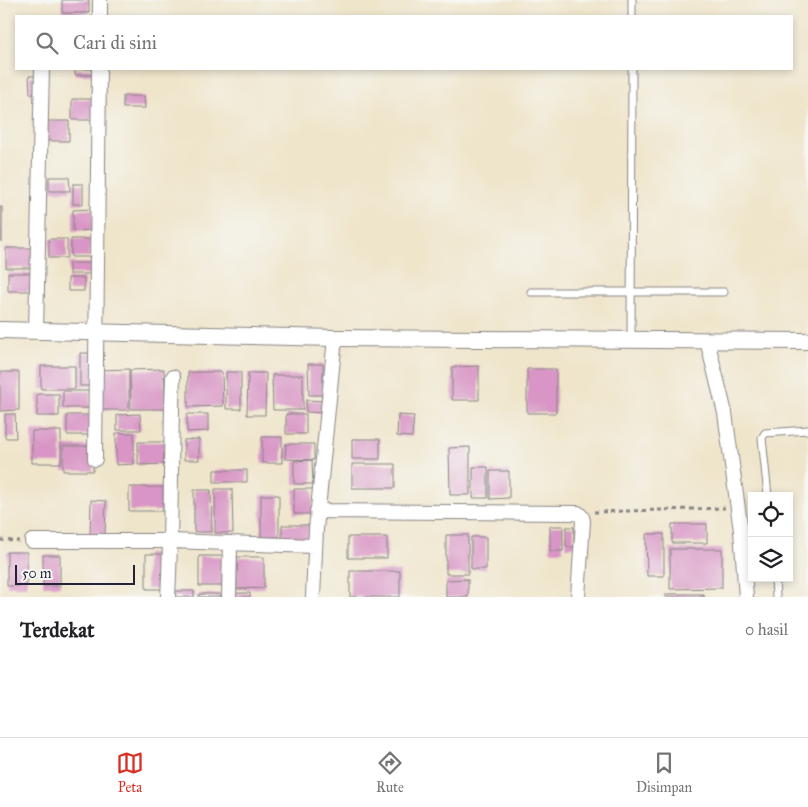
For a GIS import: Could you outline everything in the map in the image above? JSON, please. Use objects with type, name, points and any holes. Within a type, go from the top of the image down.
[{"type":"street","points":[[100,0],[100,15]]},
{"type":"street","points":[[36,331],[42,70]]},
{"type":"street","points":[[95,459],[99,70]]},
{"type":"street","points":[[0,330],[335,338],[808,341]]},
{"type":"street","points":[[313,597],[315,546],[335,338]]},
{"type":"street","points":[[707,340],[725,413],[741,531],[746,597]]},
{"type":"street","points":[[168,597],[174,377]]},
{"type":"street","points":[[318,511],[578,513],[583,521],[578,597]]},
{"type":"street","points":[[32,541],[171,541],[315,546]]},
{"type":"street","points":[[229,597],[230,543]]},
{"type":"lane","points":[[632,0],[632,15]]},
{"type":"lane","points":[[631,340],[632,70]]},
{"type":"lane","points":[[531,292],[724,292]]},
{"type":"lane","points":[[768,492],[762,438],[765,433],[808,430]]},
{"type":"lane","points":[[775,582],[776,597]]},
{"type":"path","points":[[578,513],[738,508]]},
{"type":"building","points":[[62,0],[89,0],[89,13],[62,13]]},
{"type":"building","points":[[75,70],[98,70],[98,75],[75,75]]},
{"type":"building","points":[[29,76],[39,76],[39,94],[30,94]]},
{"type":"building","points":[[123,96],[144,96],[145,108],[123,108]]},
{"type":"building","points":[[72,99],[98,99],[98,120],[72,120]]},
{"type":"building","points":[[48,121],[69,121],[69,141],[48,141]]},
{"type":"building","points":[[49,177],[69,177],[70,191],[49,191]]},
{"type":"building","points":[[73,184],[83,184],[83,204],[73,204]]},
{"type":"building","points":[[0,207],[2,207],[2,241],[0,241]]},
{"type":"building","points":[[93,209],[94,230],[73,231],[73,210]]},
{"type":"building","points":[[49,239],[67,239],[67,258],[49,258]]},
{"type":"building","points":[[71,239],[90,239],[90,257],[71,257]]},
{"type":"building","points":[[6,248],[35,248],[35,268],[6,268]]},
{"type":"building","points":[[69,263],[91,263],[91,274],[69,274]]},
{"type":"building","points":[[8,273],[35,273],[36,291],[8,291]]},
{"type":"building","points":[[68,278],[84,278],[84,291],[68,291]]},
{"type":"building","points":[[80,353],[93,353],[93,386],[80,386]]},
{"type":"building","points":[[308,364],[323,364],[323,395],[309,395]]},
{"type":"building","points":[[41,366],[75,366],[75,389],[41,389]]},
{"type":"building","points":[[479,366],[479,400],[452,400],[452,367]]},
{"type":"building","points":[[129,369],[129,410],[101,410],[101,370]]},
{"type":"building","points":[[164,369],[165,409],[131,409],[130,370]]},
{"type":"building","points":[[527,369],[556,369],[556,413],[527,413]]},
{"type":"building","points":[[0,372],[19,372],[19,410],[0,411]]},
{"type":"building","points":[[188,372],[222,372],[223,406],[188,407]]},
{"type":"building","points":[[226,372],[241,372],[241,409],[226,409]]},
{"type":"building","points":[[248,373],[266,373],[265,415],[247,415]]},
{"type":"building","points":[[272,375],[303,375],[303,410],[273,410]]},
{"type":"building","points":[[63,391],[90,391],[90,408],[63,408]]},
{"type":"building","points":[[37,394],[59,394],[59,416],[37,416]]},
{"type":"building","points":[[306,400],[324,401],[324,413],[306,412]]},
{"type":"building","points":[[5,414],[15,414],[16,438],[5,438]]},
{"type":"building","points":[[140,414],[141,430],[117,430],[117,415]]},
{"type":"building","points":[[187,414],[208,414],[208,431],[187,432]]},
{"type":"building","points":[[286,414],[306,414],[306,434],[286,434]]},
{"type":"building","points":[[67,415],[92,415],[92,435],[67,435]]},
{"type":"building","points":[[398,415],[414,416],[412,437],[397,436]]},
{"type":"building","points":[[32,431],[61,431],[61,463],[32,463]]},
{"type":"building","points":[[116,433],[134,433],[134,464],[116,465]]},
{"type":"building","points":[[262,437],[282,437],[282,463],[262,463]]},
{"type":"building","points":[[199,439],[199,460],[184,460],[184,440]]},
{"type":"building","points":[[352,439],[380,439],[380,459],[352,459]]},
{"type":"building","points":[[138,442],[165,442],[165,464],[138,465]]},
{"type":"building","points":[[286,444],[314,444],[314,460],[285,459]]},
{"type":"building","points":[[63,446],[93,446],[93,471],[63,471]]},
{"type":"building","points":[[470,447],[470,495],[450,495],[449,448]]},
{"type":"building","points":[[312,460],[313,484],[294,484],[294,461]]},
{"type":"building","points":[[352,464],[395,464],[395,488],[352,488]]},
{"type":"building","points":[[473,467],[488,467],[488,498],[473,498]]},
{"type":"building","points":[[214,470],[247,470],[247,482],[214,482]]},
{"type":"building","points":[[490,471],[509,471],[509,498],[490,499]]},
{"type":"building","points":[[129,487],[163,487],[163,511],[129,511]]},
{"type":"building","points":[[215,489],[232,489],[233,533],[215,533]]},
{"type":"building","points":[[294,489],[313,489],[313,514],[294,514]]},
{"type":"building","points":[[194,490],[211,490],[212,532],[194,532]]},
{"type":"building","points":[[261,495],[279,495],[279,537],[261,537]]},
{"type":"building","points":[[91,500],[106,501],[105,537],[90,537]]},
{"type":"building","points":[[672,524],[707,524],[707,543],[672,543]]},
{"type":"building","points":[[282,525],[309,525],[309,539],[282,539]]},
{"type":"building","points":[[550,526],[563,526],[563,551],[550,551]]},
{"type":"building","points":[[566,527],[574,527],[574,547],[566,547]]},
{"type":"building","points":[[646,534],[664,534],[664,576],[647,576]]},
{"type":"building","points":[[446,535],[468,535],[468,574],[446,574]]},
{"type":"building","points":[[348,537],[387,537],[387,558],[348,558]]},
{"type":"building","points":[[471,537],[486,537],[486,569],[471,569]]},
{"type":"building","points":[[670,549],[722,549],[722,588],[670,589]]},
{"type":"building","points":[[7,552],[27,552],[27,586],[7,586]]},
{"type":"building","points":[[146,554],[167,554],[167,589],[146,589]]},
{"type":"building","points":[[43,555],[60,555],[60,586],[43,586]]},
{"type":"building","points":[[199,556],[227,556],[227,586],[199,586]]},
{"type":"building","points":[[237,557],[264,557],[264,588],[237,589]]},
{"type":"building","points":[[350,571],[400,571],[400,597],[350,597]]},
{"type":"building","points":[[468,579],[468,597],[446,597],[446,580]]},
{"type":"building","points":[[173,591],[194,591],[194,597],[173,597]]},
{"type":"building","points":[[233,593],[250,593],[250,597],[233,597]]},
{"type":"building","points":[[199,594],[220,594],[220,597],[199,597]]},
{"type":"building","points":[[666,594],[704,594],[704,597],[666,597]]}]
